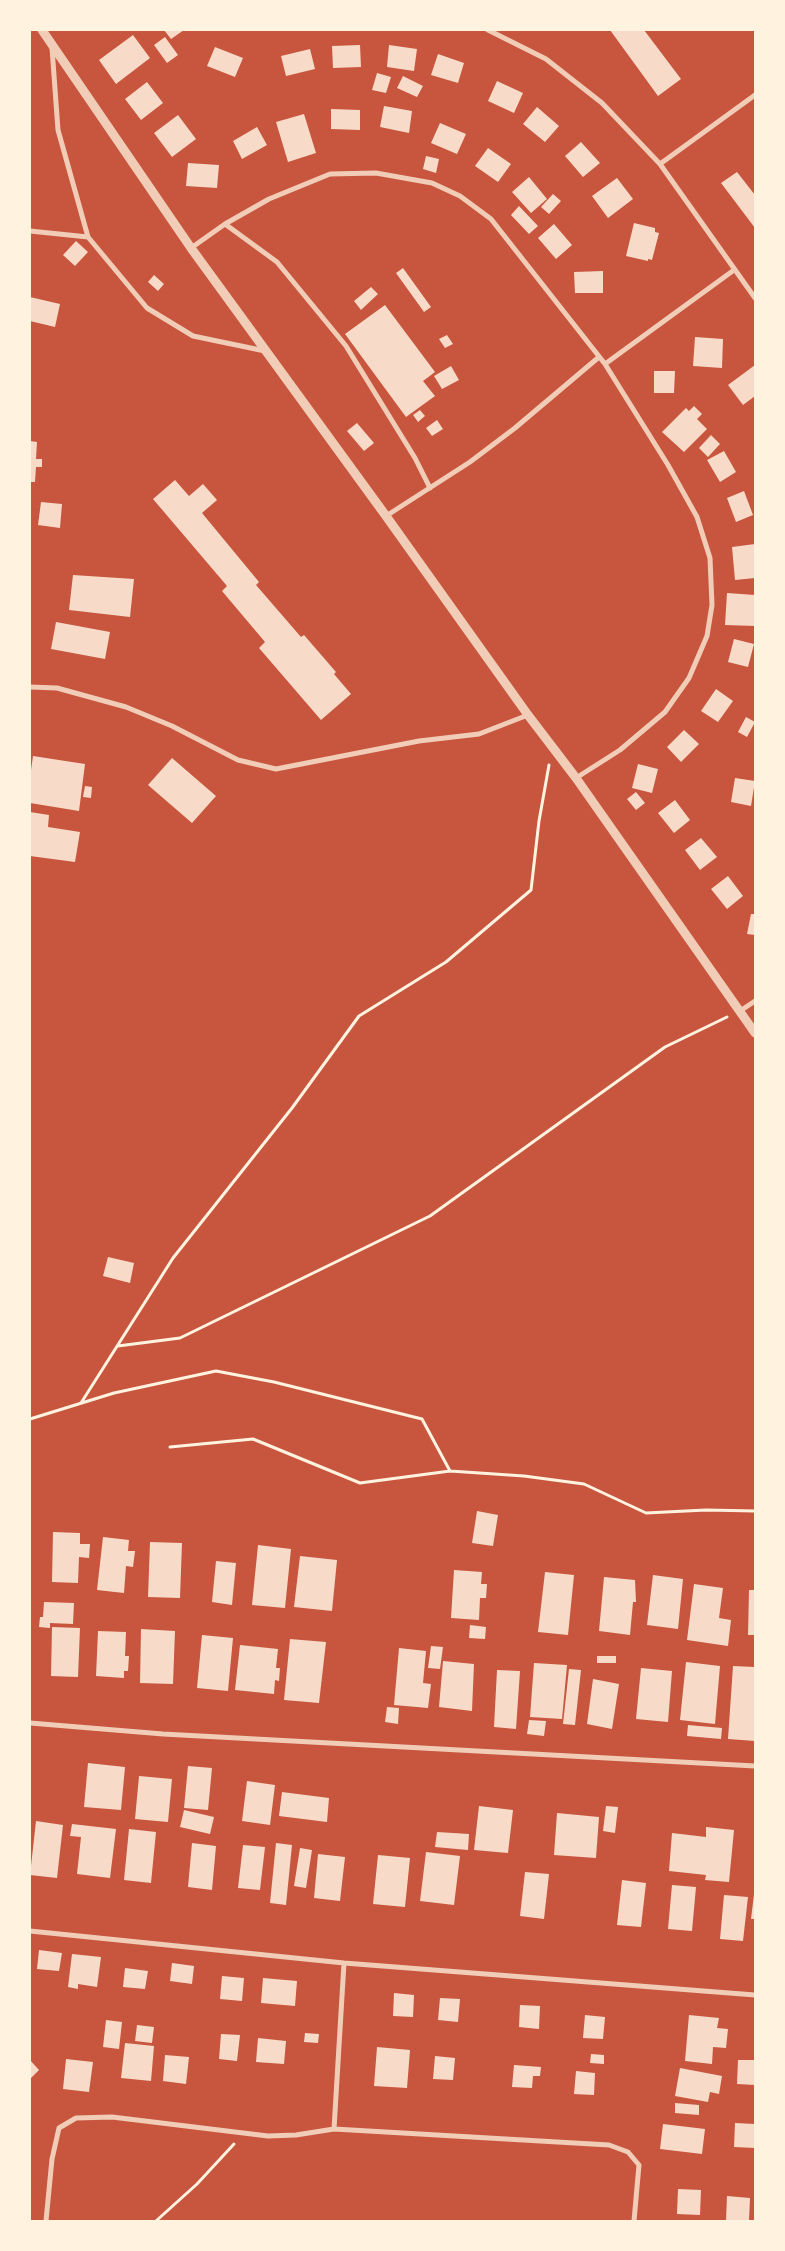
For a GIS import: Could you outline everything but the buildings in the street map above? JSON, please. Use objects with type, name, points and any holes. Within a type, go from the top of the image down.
[{"type":"street","points":[[42,30],[191,248],[528,715],[576,778],[755,1033]]},
{"type":"street","points":[[488,30],[546,59],[602,103],[660,164],[755,298]]},
{"type":"street","points":[[52,43],[58,130],[88,237],[147,308],[193,336],[265,351]]},
{"type":"street","points":[[660,164],[755,95]]},
{"type":"street","points":[[191,248],[225,224],[269,199],[330,174],[376,173],[432,183],[460,196],[491,219],[605,364],[668,465],[697,517],[710,558],[712,606],[707,636],[690,678],[665,712],[620,750],[576,778]]},
{"type":"street","points":[[225,224],[277,262],[346,346],[406,442],[430,488]]},
{"type":"street","points":[[30,231],[88,237]]},
{"type":"street","points":[[605,364],[734,270]]},
{"type":"street","points":[[386,516],[470,462],[515,428],[599,357]]},
{"type":"street","points":[[30,687],[57,688],[126,706],[172,726],[238,760],[276,769],[419,741],[479,734],[528,715]]},
{"type":"street","points":[[740,1011],[755,1001]]},
{"type":"street","points":[[30,1723],[163,1734],[755,1766]]},
{"type":"street","points":[[30,1930],[344,1964],[755,1995]]},
{"type":"street","points":[[334,2129],[344,1964]]},
{"type":"street","points":[[46,2221],[52,2159],[58,2128],[76,2118],[112,2117],[268,2136],[296,2135],[334,2129],[608,2145],[628,2152],[638,2165],[634,2221]]},
{"type":"path","points":[[81,1403],[173,1258],[292,1108],[359,1016],[446,962],[531,890],[539,820],[553,748]]},
{"type":"path","points":[[117,1346],[180,1338],[430,1216],[665,1047],[740,1011]]},
{"type":"path","points":[[30,1419],[114,1393],[216,1371],[245,1376],[422,1419],[450,1472]]},
{"type":"path","points":[[170,1448],[253,1438],[360,1483],[450,1472],[524,1476],[584,1484],[646,1513],[706,1510],[755,1511]]},
{"type":"path","points":[[156,2221],[197,2184],[245,2132]]}]
